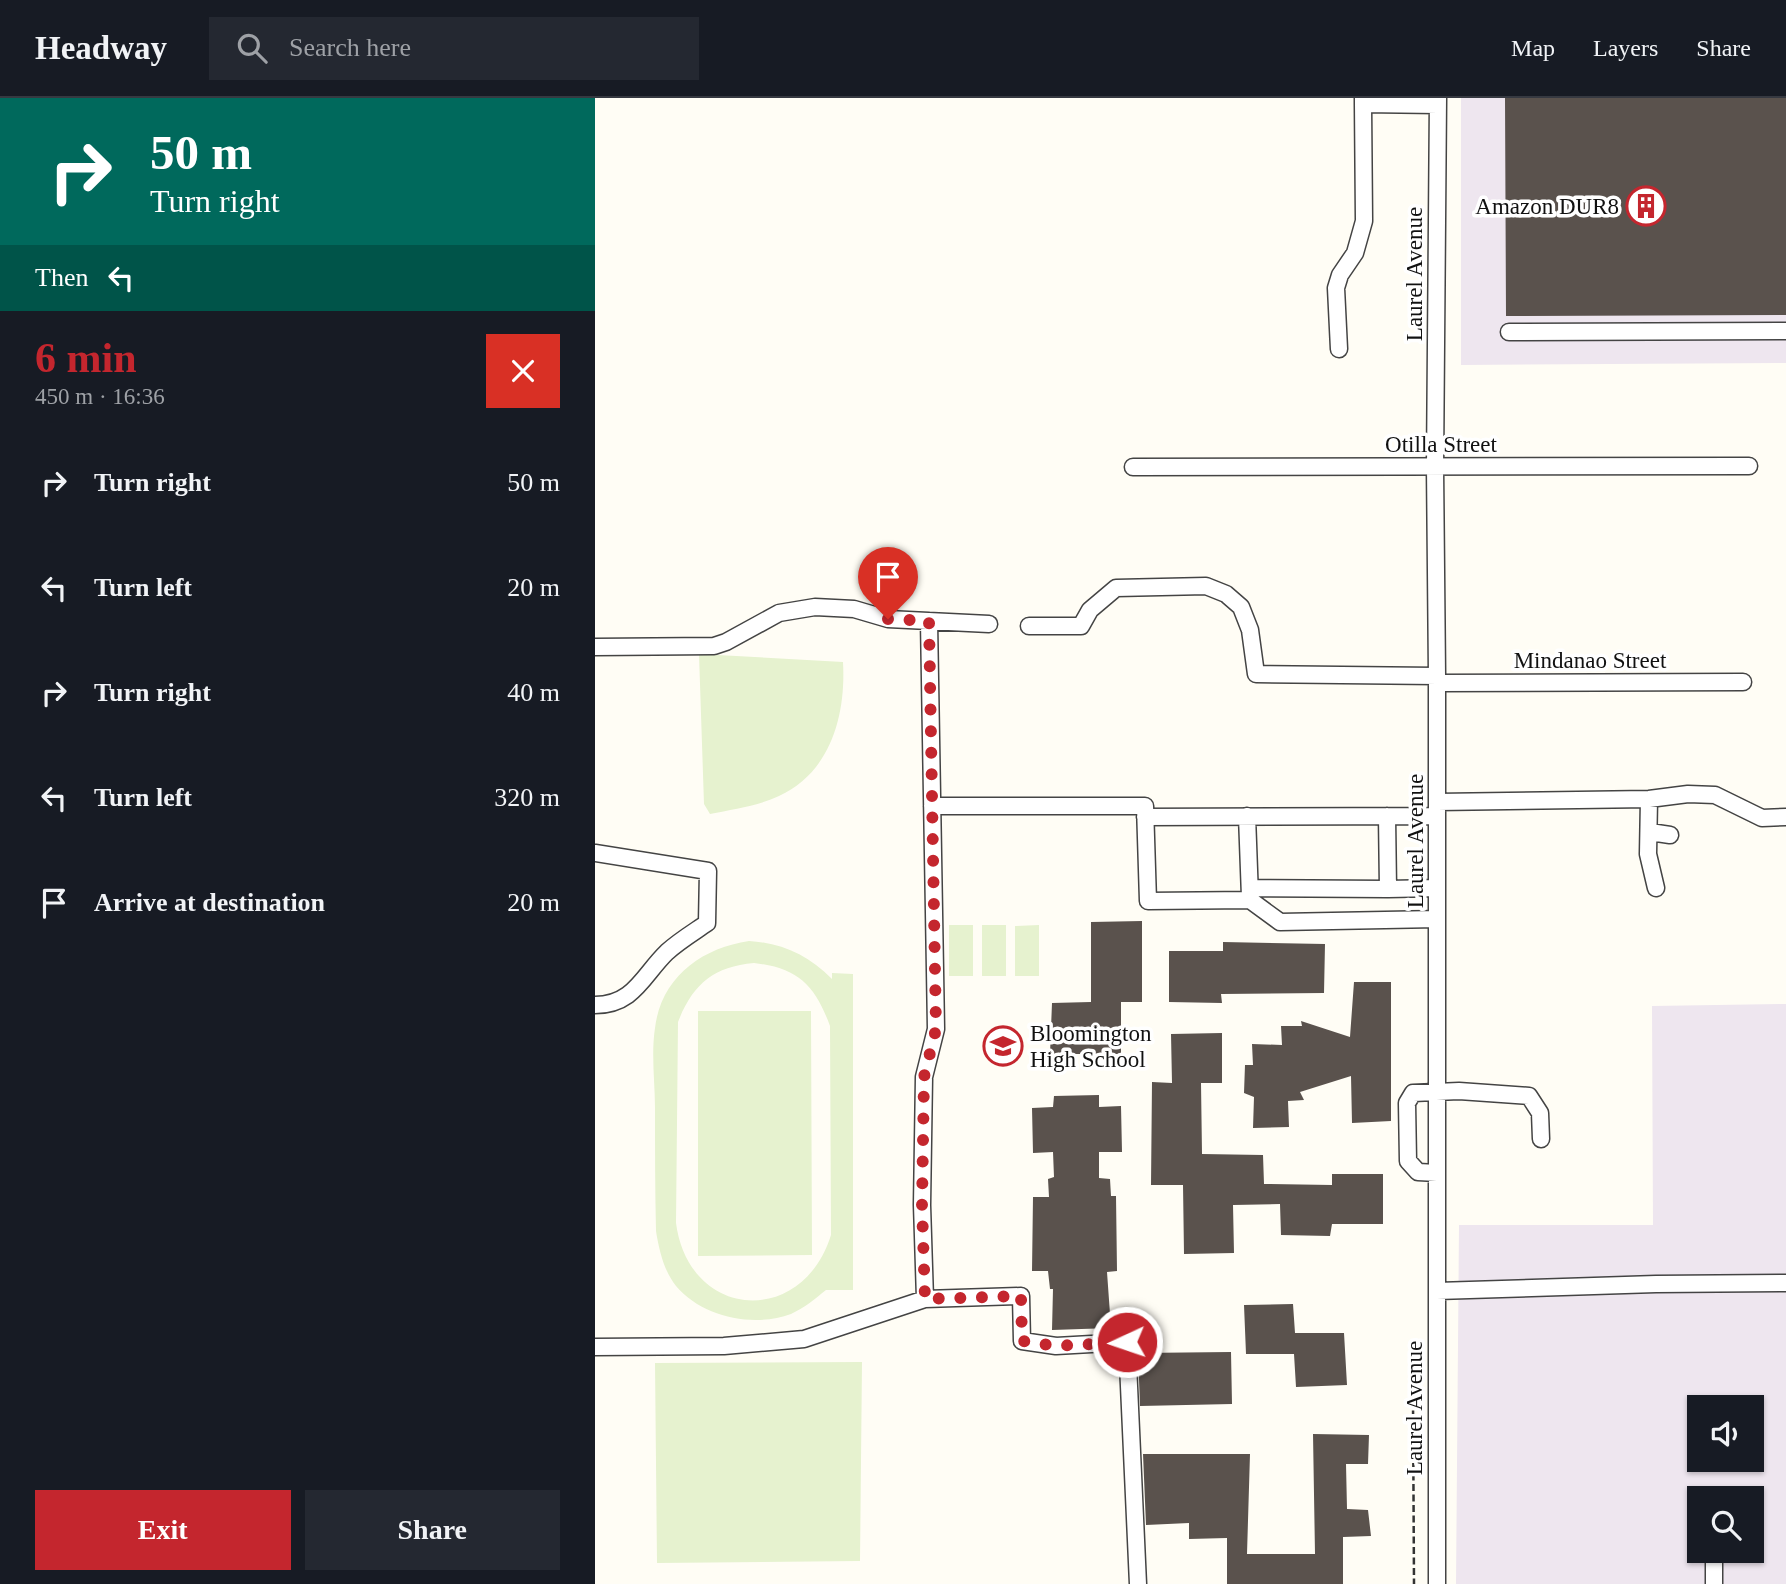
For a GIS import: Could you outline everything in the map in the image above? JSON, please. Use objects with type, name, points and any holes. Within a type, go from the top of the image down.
[{"type":"street","points":[[1339,349],[1336,288],[1340,275],[1355,253],[1364,221],[1363,101],[1438,101]]},
{"type":"street","name":"Laurel Avenue","points":[[1437,1584],[1435,467],[1438,101]]},
{"type":"street","points":[[1509,332],[1786,331]]},
{"type":"street","name":"Otilla Street","points":[[1133,467],[1749,466]]},
{"type":"street","name":"Mindanao Street","points":[[1029,626],[1081,626],[1090,610],[1117,588],[1206,586],[1226,594],[1241,607],[1251,629],[1256,674],[1743,682]]},
{"type":"street","points":[[595,647],[714,646],[779,613],[815,607],[854,609],[888,619],[989,624]]},
{"type":"street","points":[[925,1299],[922,1205],[924,1077],[936,1029],[929,621]]},
{"type":"street","points":[[1145,817],[1387,816],[1437,809],[1715,795],[1762,818],[1786,817]]},
{"type":"street","points":[[1650,799],[1648,854],[1656,888]]},
{"type":"street","points":[[932,806],[1145,806],[1148,901],[1250,894],[1437,888]]},
{"type":"street","points":[[1247,816],[1250,894],[1280,922],[1437,919]]},
{"type":"street","points":[[1387,816],[1388,889]]},
{"type":"street","points":[[1650,832],[1670,835]]},
{"type":"street","points":[[595,853],[708,871],[707,923],[667,952],[641,984],[624,998],[609,1005],[595,1005]]},
{"type":"street","points":[[1437,1173],[1418,1172],[1408,1161],[1407,1103],[1413,1093],[1459,1091],[1529,1096],[1540,1113],[1541,1139]]},
{"type":"street","points":[[1437,1290],[1786,1283]]},
{"type":"street","points":[[595,1347],[724,1346],[804,1339],[925,1299],[1021,1296],[1022,1341],[1056,1346],[1127,1342],[1138,1584]]},
{"type":"street","points":[[1714,1563],[1714,1584]]},
{"type":"path","points":[[1413,1400],[1414,1584]]},
{"type":"shaded area","name":"Amazon DUR8","points":[[1461,98],[1786,98],[1786,363],[1461,365]]},
{"type":"shaded area","points":[[1786,1004],[1786,1584],[1456,1584],[1459,1225],[1653,1225],[1652,1006]]},
{"type":"green space","points":[[699,654],[843,662],[842,702],[832,740],[823,757],[797,786],[763,802],[710,814],[704,804]]},
{"type":"green space","points":[[949,925],[973,925],[973,976],[949,976]]},
{"type":"green space","points":[[982,925],[1006,925],[1006,976],[982,976]]},
{"type":"green space","points":[[1039,925],[1039,976],[1015,976],[1015,926]]},
{"type":"green space","points":[[749,941],[773,944],[804,957],[832,979],[832,973],[853,974],[853,1290],[826,1290],[791,1314],[761,1320],[729,1317],[687,1297],[668,1274],[656,1231],[653,1048],[659,1010],[665,994],[686,968],[700,958],[731,945]],"holes":[[[740,965],[769,965],[803,981],[818,1000],[830,1026],[831,1235],[817,1265],[796,1286],[773,1298],[748,1300],[723,1294],[702,1279],[685,1255],[676,1223],[678,1022],[690,997],[716,973]]]},
{"type":"green space","points":[[698,1011],[811,1011],[812,1255],[698,1256]]},
{"type":"green space","points":[[862,1362],[860,1561],[657,1563],[655,1363]]},
{"type":"building","name":"Amazon DUR8","points":[[1505,98],[1786,98],[1786,315],[1506,316]]},
{"type":"building","points":[[1142,921],[1142,1002],[1121,1002],[1121,1054],[1050,1054],[1052,1003],[1091,1002],[1091,922]]},
{"type":"building","points":[[1223,942],[1325,944],[1324,993],[1221,994],[1222,1003],[1169,1002],[1169,951],[1223,951]]},
{"type":"building","points":[[1354,982],[1391,982],[1391,1121],[1352,1123],[1351,1076],[1300,1092],[1304,1100],[1288,1101],[1289,1127],[1253,1128],[1254,1097],[1244,1093],[1245,1065],[1253,1065],[1252,1044],[1282,1045],[1281,1026],[1302,1026],[1301,1021],[1350,1037]]},
{"type":"building","points":[[1222,1033],[1222,1083],[1201,1083],[1202,1154],[1263,1155],[1264,1184],[1332,1185],[1332,1174],[1383,1174],[1383,1224],[1332,1224],[1330,1236],[1281,1235],[1280,1204],[1233,1205],[1234,1253],[1184,1254],[1183,1185],[1151,1185],[1152,1082],[1172,1083],[1171,1034]]},
{"type":"building","points":[[1099,1095],[1099,1107],[1121,1106],[1122,1152],[1099,1152],[1099,1178],[1110,1179],[1111,1196],[1116,1196],[1117,1271],[1107,1272],[1111,1328],[1052,1330],[1053,1289],[1050,1289],[1048,1271],[1032,1271],[1033,1197],[1049,1197],[1048,1179],[1054,1177],[1053,1152],[1033,1153],[1032,1108],[1053,1107],[1054,1096]]},
{"type":"building","points":[[1293,1304],[1295,1333],[1344,1333],[1347,1385],[1296,1387],[1294,1354],[1246,1354],[1244,1305]]},
{"type":"building","points":[[1231,1352],[1232,1404],[1140,1406],[1138,1353]]},
{"type":"building","points":[[1313,1434],[1369,1435],[1368,1464],[1346,1464],[1347,1509],[1368,1510],[1371,1536],[1343,1537],[1343,1584],[1227,1584],[1227,1538],[1189,1539],[1189,1523],[1146,1525],[1143,1454],[1250,1454],[1247,1554],[1315,1554]]},
{"type":"place","name":"Amazon DUR8","points":[[1646,206]]},
{"type":"place","name":"Bloomington High School","points":[[1003,1046]]},
{"type":"route","points":[[888,619],[929,621],[936,1029],[924,1077],[922,1205],[925,1299],[1021,1296],[1022,1341],[1056,1346],[1127,1342]]}]
